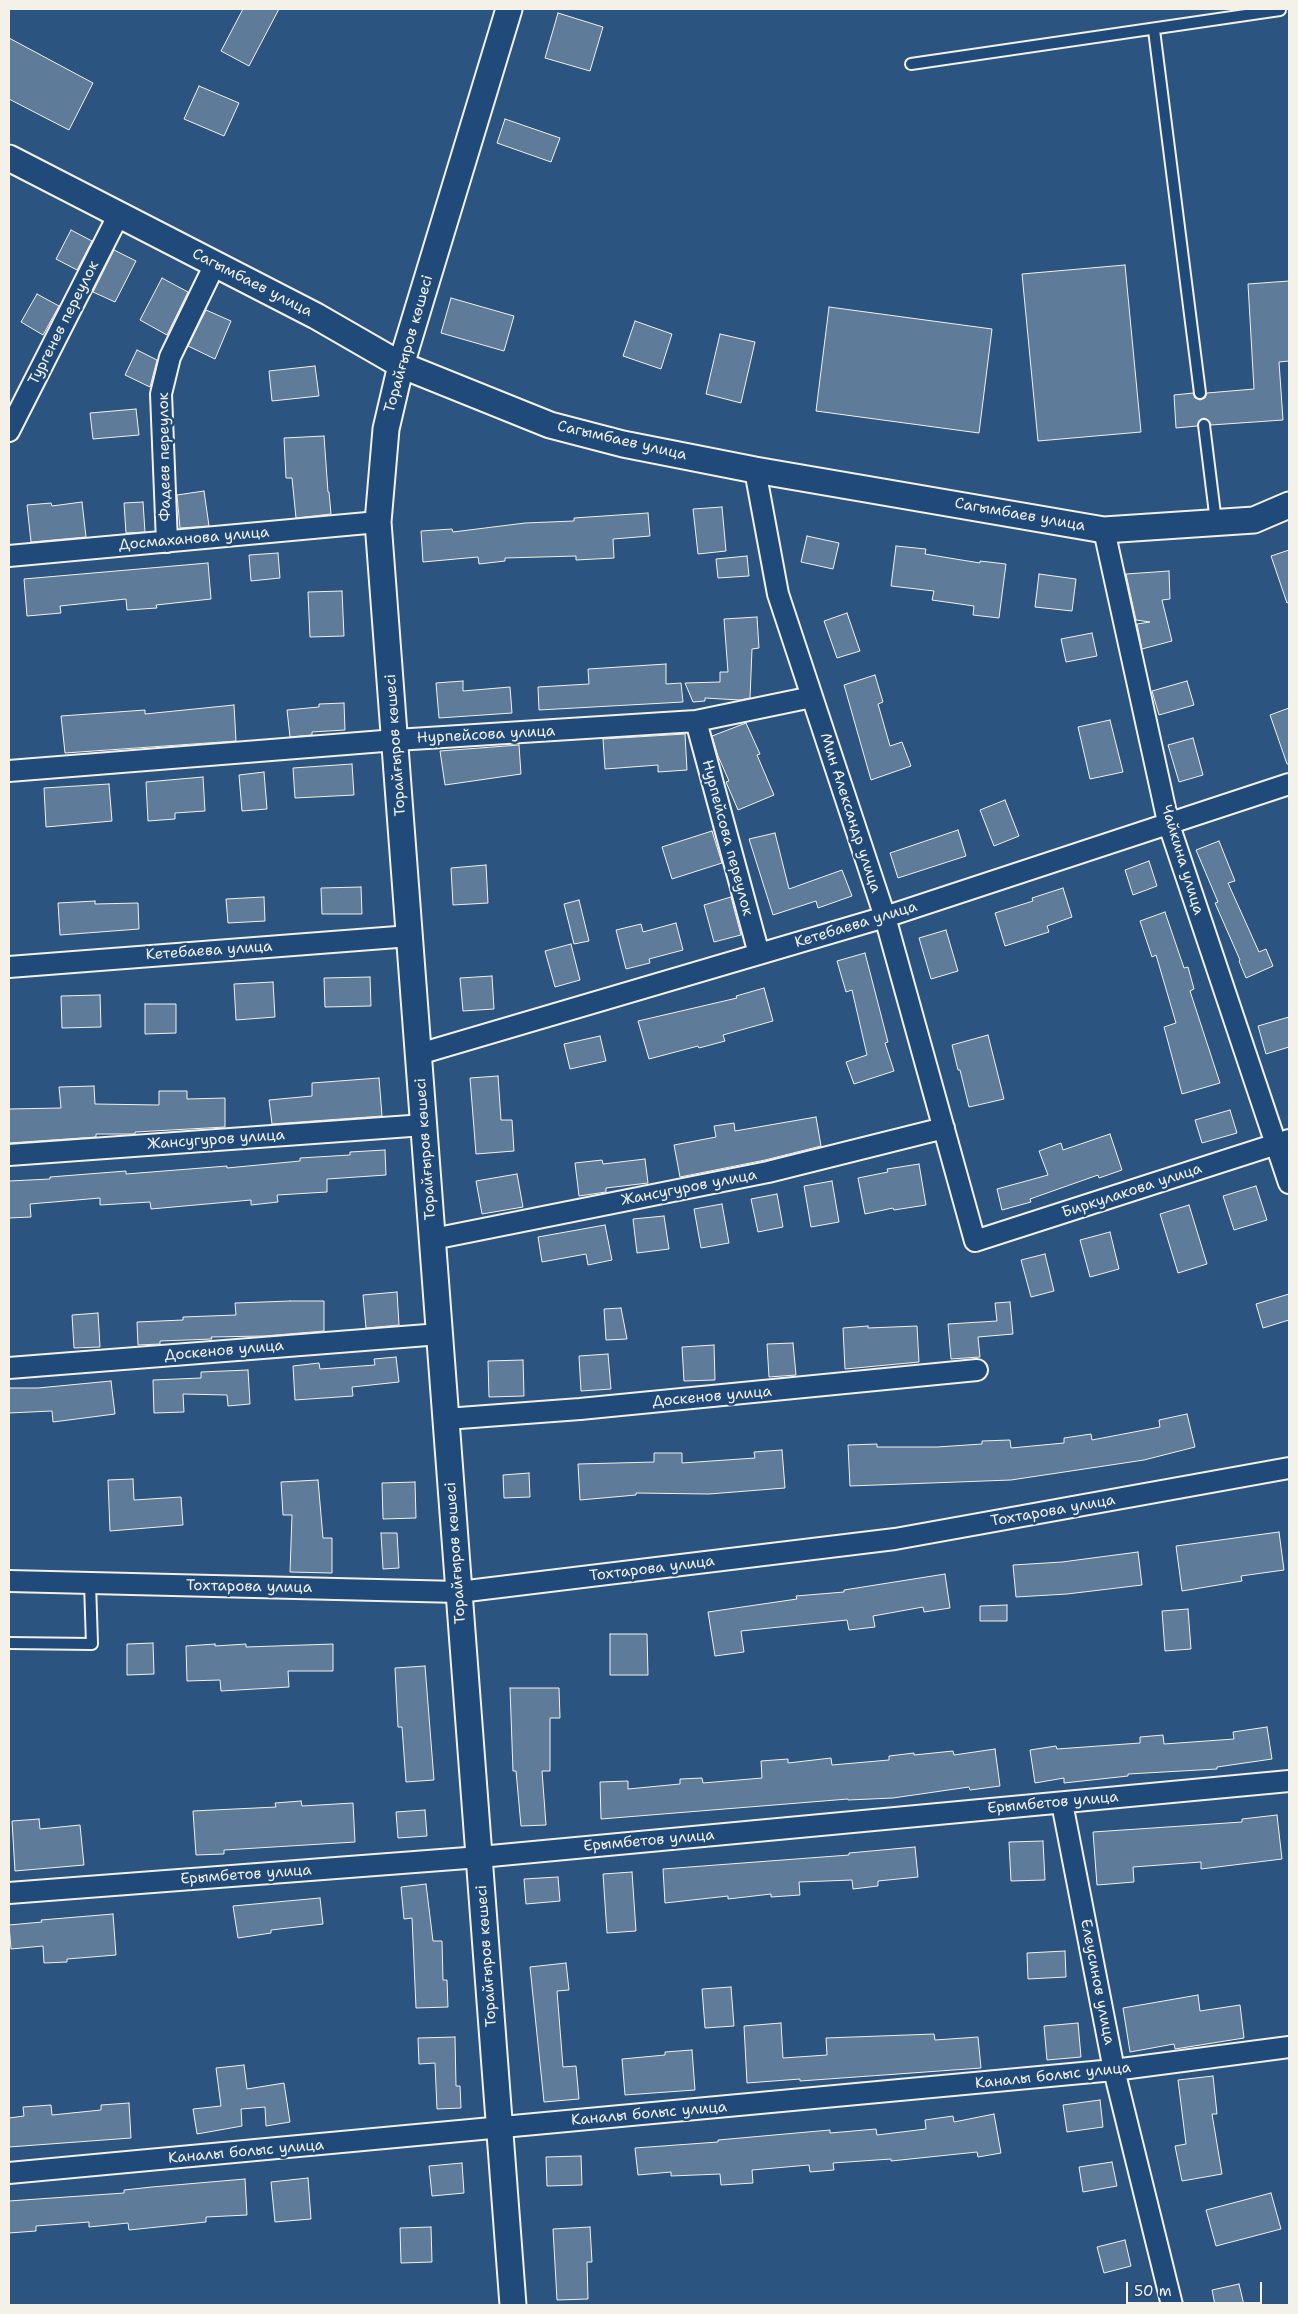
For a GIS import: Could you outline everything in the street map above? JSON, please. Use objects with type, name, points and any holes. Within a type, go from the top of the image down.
[{"type":"street","name":"Торайғыров көшесі","points":[[508,9],[402,365],[386,429],[378,522],[513,2305]]},
{"type":"street","name":"Сагымбаев улица","points":[[9,158],[316,316],[402,365],[550,425],[623,444],[756,470],[1104,530],[1254,520],[1289,505]]},
{"type":"street","name":"Тургенев переулок","points":[[9,431],[119,214]]},
{"type":"street","name":"Фадеев переулок","points":[[166,542],[161,394],[170,357],[215,264]]},
{"type":"street","name":"Мин Александр улица","points":[[756,470],[778,594],[885,917],[975,1241]]},
{"type":"street","name":"Досмаханова улица","points":[[9,556],[378,522]]},
{"type":"street","name":"Чайкина улица","points":[[1104,530],[1168,822],[1283,1143],[1289,1183]]},
{"type":"street","name":"Нурпейсова улица","points":[[9,771],[396,740],[696,722],[812,697]]},
{"type":"street","name":"Нурпейсова переулок","points":[[696,722],[759,954]]},
{"type":"street","name":"Кетебаева улица","points":[[419,1054],[885,917],[1168,822],[1289,784]]},
{"type":"street","name":"Кетебаева улица","points":[[9,966],[410,936]]},
{"type":"street","name":"Жансугуров улица","points":[[9,1155],[424,1124]]},
{"type":"street","name":"Жансугуров улица","points":[[433,1238],[768,1172],[944,1128]]},
{"type":"street","name":"Биркулакова улица","points":[[975,1241],[1283,1143]]},
{"type":"street","name":"Доскенов улица","points":[[9,1368],[440,1334]]},
{"type":"street","name":"Доскенов улица","points":[[446,1419],[599,1407],[977,1370]]},
{"type":"street","name":"Тохтарова улица","points":[[9,1581],[460,1592],[895,1539],[1289,1468]]},
{"type":"street","name":"Ерымбетов улица","points":[[9,1893],[480,1857],[1289,1781]]},
{"type":"street","name":"Елеусинов улица","points":[[1062,1802],[1114,2070],[1172,2305]]},
{"type":"street","name":"Каналы болыс улица","points":[[9,2173],[1114,2070],[1289,2047]]},
{"type":"lane","points":[[911,64],[1154,30],[1280,10]]},
{"type":"lane","points":[[1154,30],[1200,393]]},
{"type":"lane","points":[[1204,426],[1216,522]]},
{"type":"lane","points":[[9,1643],[92,1644],[90,1583]]},
{"type":"building","points":[[243,9],[279,9],[249,66],[221,51]]},
{"type":"building","points":[[558,13],[603,27],[590,71],[545,58]]},
{"type":"building","points":[[9,38],[93,83],[69,130],[9,99]]},
{"type":"building","points":[[199,86],[239,103],[224,136],[184,119]]},
{"type":"building","points":[[505,119],[560,138],[551,162],[497,143]]},
{"type":"building","points":[[71,230],[92,241],[77,270],[56,259]]},
{"type":"building","points":[[114,250],[136,261],[115,302],[93,292]]},
{"type":"building","points":[[1125,265],[1141,432],[1038,441],[1022,274]]},
{"type":"building","points":[[162,278],[188,292],[167,335],[140,320]]},
{"type":"building","points":[[1289,281],[1289,361],[1279,362],[1283,420],[1211,425],[1204,418],[1200,420],[1197,426],[1176,428],[1174,395],[1193,393],[1195,398],[1200,400],[1205,398],[1207,393],[1254,389],[1248,284]]},
{"type":"building","points":[[37,294],[59,306],[43,335],[21,322]]},
{"type":"building","points":[[451,298],[514,316],[504,351],[441,333]]},
{"type":"building","points":[[829,307],[992,329],[979,433],[816,411]]},
{"type":"building","points":[[206,310],[231,321],[215,359],[188,346]]},
{"type":"building","points":[[635,321],[672,334],[661,369],[623,356]]},
{"type":"building","points":[[720,334],[755,342],[741,403],[706,394]]},
{"type":"building","points":[[137,350],[157,360],[150,387],[125,375]]},
{"type":"building","points":[[315,366],[319,396],[272,401],[269,371]]},
{"type":"building","points":[[136,409],[139,435],[93,439],[90,413]]},
{"type":"building","points":[[324,436],[331,514],[296,518],[292,478],[286,478],[284,438]]},
{"type":"building","points":[[204,491],[209,526],[180,528],[177,495]]},
{"type":"building","points":[[82,502],[86,537],[31,542],[27,505],[51,503],[52,506]]},
{"type":"building","points":[[143,502],[145,532],[126,533],[124,503]]},
{"type":"building","points":[[722,507],[726,551],[698,554],[693,509]]},
{"type":"building","points":[[648,513],[650,536],[613,539],[614,558],[576,560],[576,556],[505,558],[505,561],[479,564],[478,557],[423,562],[421,531],[452,529],[453,532],[525,523],[574,521],[574,518]]},
{"type":"building","points":[[807,536],[839,543],[833,569],[801,562]]},
{"type":"building","points":[[896,546],[926,549],[925,554],[980,563],[980,561],[1006,564],[999,618],[973,615],[974,606],[932,600],[934,591],[891,586]]},
{"type":"building","points":[[1289,550],[1289,602],[1287,603],[1271,556]]},
{"type":"building","points":[[278,553],[280,578],[251,581],[249,555]]},
{"type":"building","points":[[747,556],[749,576],[718,578],[716,559]]},
{"type":"building","points":[[208,563],[211,599],[156,605],[157,608],[127,610],[126,599],[60,606],[61,613],[27,616],[24,579]]},
{"type":"building","points":[[1169,571],[1170,599],[1162,600],[1172,641],[1142,649],[1137,624],[1150,622],[1136,620],[1126,574]]},
{"type":"building","points":[[1039,574],[1076,579],[1072,611],[1035,607]]},
{"type":"building","points":[[342,591],[344,636],[310,637],[308,592]]},
{"type":"building","points":[[847,613],[860,651],[837,658],[824,621]]},
{"type":"building","points":[[757,617],[759,648],[752,649],[750,698],[740,700],[705,698],[705,701],[693,702],[685,683],[720,682],[720,672],[728,672],[724,619]]},
{"type":"building","points":[[1092,633],[1097,656],[1066,662],[1061,639]]},
{"type":"building","points":[[666,664],[666,684],[681,683],[683,702],[539,710],[538,687],[589,684],[588,669]]},
{"type":"building","points":[[875,675],[883,702],[878,704],[890,746],[902,742],[911,766],[871,780],[844,685]]},
{"type":"building","points":[[463,681],[463,691],[510,687],[512,713],[439,718],[436,683]]},
{"type":"building","points":[[1187,681],[1194,705],[1159,715],[1152,691]]},
{"type":"building","points":[[344,703],[345,730],[312,732],[312,735],[290,737],[287,710],[319,707],[319,704]]},
{"type":"building","points":[[234,705],[236,741],[65,753],[61,716],[145,710],[145,714]]},
{"type":"building","points":[[1289,708],[1289,764],[1287,764],[1270,715]]},
{"type":"building","points":[[1110,720],[1123,772],[1090,779],[1078,727]]},
{"type":"building","points":[[746,723],[760,754],[757,755],[774,795],[738,810],[726,782],[729,781],[712,736]]},
{"type":"building","points":[[685,734],[687,770],[658,772],[658,765],[605,769],[603,739]]},
{"type":"building","points":[[1193,738],[1203,775],[1179,782],[1168,745]]},
{"type":"building","points":[[519,745],[521,774],[445,785],[440,751]]},
{"type":"building","points":[[352,764],[354,795],[295,798],[293,768]]},
{"type":"building","points":[[264,772],[267,809],[242,811],[239,775]]},
{"type":"building","points":[[203,777],[205,811],[175,813],[175,819],[148,821],[146,782]]},
{"type":"building","points":[[109,784],[112,821],[46,827],[44,788]]},
{"type":"building","points":[[1005,800],[1019,836],[994,846],[980,810]]},
{"type":"building","points":[[958,830],[966,856],[898,878],[890,853]]},
{"type":"building","points":[[712,831],[722,863],[672,879],[662,847]]},
{"type":"building","points":[[775,833],[789,889],[842,870],[852,896],[818,908],[816,901],[773,915],[749,839]]},
{"type":"building","points":[[1219,841],[1235,881],[1228,883],[1259,952],[1266,949],[1273,966],[1246,978],[1215,903],[1218,902],[1196,850]]},
{"type":"building","points":[[1149,861],[1157,886],[1133,895],[1125,870]]},
{"type":"building","points":[[486,865],[488,903],[453,905],[451,868]]},
{"type":"building","points":[[361,887],[362,914],[322,914],[321,888]]},
{"type":"building","points":[[1063,888],[1072,917],[1047,926],[1049,932],[1005,946],[995,913],[1033,901],[1032,898]]},
{"type":"building","points":[[264,897],[265,921],[228,923],[226,899]]},
{"type":"building","points":[[731,897],[741,935],[714,942],[704,905]]},
{"type":"building","points":[[579,900],[589,941],[574,944],[564,904]]},
{"type":"building","points":[[95,901],[95,904],[138,903],[139,929],[60,935],[58,903]]},
{"type":"building","points":[[1165,912],[1184,968],[1188,967],[1194,989],[1190,991],[1220,1083],[1182,1094],[1164,1027],[1176,1023],[1156,955],[1152,957],[1140,921]]},
{"type":"building","points":[[676,923],[683,950],[649,959],[650,963],[626,969],[616,930],[641,924],[643,932]]},
{"type":"building","points":[[946,930],[958,971],[931,979],[919,938]]},
{"type":"building","points":[[571,944],[580,980],[555,987],[545,951]]},
{"type":"building","points":[[865,953],[888,1042],[885,1043],[894,1071],[854,1084],[846,1062],[867,1055],[852,990],[846,992],[837,961]]},
{"type":"building","points":[[492,976],[494,1009],[463,1011],[460,978]]},
{"type":"building","points":[[370,977],[371,1006],[325,1007],[324,978]]},
{"type":"building","points":[[273,982],[275,1017],[236,1020],[234,984]]},
{"type":"building","points":[[764,988],[773,1021],[723,1035],[725,1041],[649,1059],[638,1021],[737,998],[736,996]]},
{"type":"building","points":[[100,995],[101,1027],[62,1028],[61,996]]},
{"type":"building","points":[[145,1004],[176,1004],[176,1033],[145,1034]]},
{"type":"building","points":[[1289,1017],[1289,1047],[1266,1054],[1258,1026]]},
{"type":"building","points":[[988,1035],[1004,1099],[969,1107],[952,1045]]},
{"type":"building","points":[[600,1036],[606,1061],[570,1069],[564,1044]]},
{"type":"building","points":[[498,1076],[501,1120],[512,1120],[514,1151],[476,1154],[470,1078]]},
{"type":"building","points":[[379,1078],[382,1116],[272,1124],[269,1100],[312,1096],[312,1083]]},
{"type":"building","points":[[94,1086],[95,1104],[159,1105],[159,1091],[187,1091],[187,1099],[225,1098],[225,1127],[135,1132],[135,1134],[96,1134],[96,1137],[9,1143],[9,1109],[61,1108],[59,1087]]},
{"type":"building","points":[[1230,1110],[1237,1133],[1202,1143],[1195,1120]]},
{"type":"building","points":[[816,1117],[821,1146],[765,1160],[680,1177],[674,1145],[716,1137],[714,1126],[734,1123],[735,1131]]},
{"type":"building","points":[[1110,1134],[1122,1170],[1099,1178],[1098,1175],[1030,1199],[1031,1202],[1002,1210],[997,1189],[1048,1175],[1039,1151],[1061,1143],[1063,1150]]},
{"type":"building","points":[[385,1150],[386,1175],[327,1179],[327,1192],[277,1195],[278,1202],[251,1205],[251,1200],[151,1209],[150,1202],[100,1205],[100,1198],[30,1204],[31,1217],[9,1218],[9,1181],[126,1171],[126,1174],[227,1166],[227,1168],[300,1161],[300,1158],[350,1155],[350,1152]]},
{"type":"building","points":[[645,1159],[648,1183],[606,1188],[606,1192],[579,1196],[575,1163],[602,1160],[603,1164]]},
{"type":"building","points":[[919,1164],[926,1205],[894,1210],[893,1208],[865,1214],[858,1178],[888,1172],[887,1169]]},
{"type":"building","points":[[517,1174],[523,1207],[482,1214],[476,1181]]},
{"type":"building","points":[[832,1181],[839,1222],[811,1227],[804,1186]]},
{"type":"building","points":[[1256,1186],[1267,1220],[1234,1230],[1223,1196]]},
{"type":"building","points":[[777,1194],[783,1227],[758,1232],[751,1199]]},
{"type":"building","points":[[722,1204],[729,1243],[701,1248],[694,1209]]},
{"type":"building","points":[[1189,1205],[1207,1264],[1178,1273],[1160,1214]]},
{"type":"building","points":[[664,1216],[669,1249],[637,1253],[633,1219]]},
{"type":"building","points":[[605,1225],[612,1260],[588,1265],[586,1254],[542,1262],[538,1237]]},
{"type":"building","points":[[1110,1232],[1119,1269],[1090,1277],[1080,1240]]},
{"type":"building","points":[[1045,1254],[1054,1291],[1031,1297],[1021,1260]]},
{"type":"building","points":[[397,1292],[399,1325],[366,1328],[363,1295]]},
{"type":"building","points":[[1289,1294],[1289,1320],[1263,1328],[1256,1304]]},
{"type":"building","points":[[324,1301],[324,1331],[264,1336],[211,1337],[212,1339],[160,1341],[160,1344],[138,1345],[137,1322],[183,1320],[183,1317],[236,1315],[235,1303]]},
{"type":"building","points":[[1010,1302],[1013,1334],[978,1337],[980,1357],[951,1359],[948,1324],[997,1321],[995,1303]]},
{"type":"building","points":[[621,1308],[627,1339],[606,1340],[604,1309]]},
{"type":"building","points":[[98,1313],[100,1347],[74,1348],[72,1315]]},
{"type":"building","points":[[868,1326],[868,1328],[917,1326],[919,1362],[845,1369],[843,1328]]},
{"type":"building","points":[[793,1343],[796,1375],[769,1377],[767,1344]]},
{"type":"building","points":[[714,1345],[715,1380],[684,1381],[682,1347]]},
{"type":"building","points":[[608,1354],[611,1389],[581,1391],[579,1356]]},
{"type":"building","points":[[396,1357],[399,1382],[352,1387],[353,1396],[295,1400],[293,1366],[319,1363],[320,1369],[375,1365],[374,1359]]},
{"type":"building","points":[[523,1360],[524,1396],[489,1397],[488,1361]]},
{"type":"building","points":[[248,1370],[250,1404],[228,1406],[227,1395],[183,1394],[184,1412],[154,1413],[153,1380],[201,1378],[201,1372]]},
{"type":"building","points":[[111,1381],[115,1414],[53,1422],[52,1411],[9,1413],[9,1388],[38,1388]]},
{"type":"building","points":[[1187,1414],[1195,1447],[1144,1460],[1011,1480],[850,1486],[848,1445],[877,1444],[877,1447],[937,1447],[982,1444],[982,1441],[1010,1440],[1011,1448],[1064,1443],[1064,1438],[1091,1434],[1092,1440],[1160,1427],[1159,1420]]},
{"type":"building","points":[[782,1450],[785,1488],[709,1494],[636,1493],[636,1495],[580,1500],[578,1464],[654,1462],[654,1453],[682,1453],[682,1463],[755,1458],[754,1452]]},
{"type":"building","points":[[529,1473],[530,1497],[504,1498],[503,1475]]},
{"type":"building","points":[[133,1479],[134,1500],[181,1497],[183,1525],[110,1531],[108,1480]]},
{"type":"building","points":[[318,1480],[323,1538],[332,1538],[332,1573],[290,1572],[292,1515],[283,1515],[281,1482]]},
{"type":"building","points":[[415,1482],[416,1518],[383,1519],[382,1483]]},
{"type":"building","points":[[1279,1532],[1284,1570],[1241,1576],[1242,1581],[1182,1591],[1176,1546]]},
{"type":"building","points":[[381,1533],[397,1533],[399,1568],[383,1569]]},
{"type":"building","points":[[1138,1552],[1142,1585],[1067,1594],[1016,1597],[1013,1565],[1062,1562]]},
{"type":"building","points":[[945,1574],[950,1608],[924,1612],[923,1607],[873,1616],[875,1627],[849,1630],[847,1620],[741,1631],[744,1652],[715,1656],[708,1612],[797,1599],[796,1596],[844,1592],[844,1590]]},
{"type":"building","points":[[1007,1605],[1007,1621],[980,1621],[980,1606]]},
{"type":"building","points":[[1188,1609],[1191,1649],[1165,1651],[1162,1611]]},
{"type":"building","points":[[610,1634],[647,1634],[648,1675],[610,1675]]},
{"type":"building","points":[[153,1643],[154,1674],[127,1675],[127,1644]]},
{"type":"building","points":[[215,1644],[215,1646],[246,1644],[246,1647],[333,1644],[333,1671],[288,1671],[289,1687],[221,1691],[220,1680],[187,1681],[186,1646]]},
{"type":"building","points":[[425,1666],[434,1780],[406,1782],[402,1727],[398,1727],[395,1668]]},
{"type":"building","points":[[510,1688],[559,1688],[560,1718],[550,1718],[550,1771],[542,1771],[546,1825],[521,1826],[516,1771],[513,1771]]},
{"type":"building","points":[[1267,1727],[1272,1759],[1217,1767],[1217,1769],[1128,1774],[1128,1776],[1064,1783],[1064,1778],[1035,1783],[1030,1750],[1056,1746],[1057,1749],[1140,1743],[1140,1737],[1163,1735],[1164,1744],[1234,1739],[1233,1732]]},
{"type":"building","points":[[995,1749],[1000,1786],[970,1790],[969,1787],[893,1798],[848,1799],[601,1819],[600,1782],[628,1781],[628,1789],[680,1784],[680,1779],[702,1778],[703,1783],[762,1778],[761,1761],[788,1759],[788,1763],[831,1758],[832,1765],[889,1760],[889,1756],[914,1753],[914,1755],[953,1751],[954,1755]]},
{"type":"building","points":[[301,1801],[302,1806],[353,1803],[355,1842],[224,1850],[224,1854],[196,1855],[193,1811],[276,1807],[275,1803]]},
{"type":"building","points":[[425,1810],[427,1836],[398,1838],[396,1812]]},
{"type":"building","points":[[1277,1815],[1282,1859],[1201,1869],[1201,1862],[1133,1867],[1134,1882],[1097,1885],[1093,1832],[1242,1822],[1242,1819]]},
{"type":"building","points":[[39,1819],[40,1829],[80,1825],[84,1865],[15,1871],[12,1821]]},
{"type":"building","points":[[1043,1841],[1045,1880],[1011,1881],[1009,1842]]},
{"type":"building","points":[[915,1847],[918,1877],[878,1881],[878,1886],[853,1889],[852,1880],[799,1882],[800,1895],[771,1897],[771,1894],[728,1899],[728,1896],[665,1903],[663,1869],[849,1855],[849,1853]]},
{"type":"building","points":[[632,1872],[636,1931],[607,1933],[603,1874]]},
{"type":"building","points":[[558,1877],[560,1901],[526,1904],[524,1879]]},
{"type":"building","points":[[426,1884],[433,1941],[442,1941],[443,1980],[447,1980],[448,2007],[416,2008],[412,1918],[404,1919],[401,1887]]},
{"type":"building","points":[[320,1898],[323,1924],[271,1930],[271,1933],[238,1938],[233,1906]]},
{"type":"building","points":[[113,1914],[116,1955],[67,1959],[67,1962],[44,1963],[43,1946],[11,1949],[9,1925],[42,1922],[41,1920]]},
{"type":"building","points":[[1065,1951],[1066,1977],[1028,1979],[1027,1953]]},
{"type":"building","points":[[566,1963],[569,1990],[557,1991],[563,2067],[576,2066],[579,2099],[544,2102],[530,1967]]},
{"type":"building","points":[[731,1987],[734,2026],[705,2028],[702,1989]]},
{"type":"building","points":[[1198,1995],[1200,2011],[1240,2005],[1244,2038],[1175,2049],[1174,2044],[1130,2052],[1123,2008]]},
{"type":"building","points":[[781,2023],[783,2058],[827,2055],[826,2038],[934,2034],[935,2040],[978,2037],[981,2068],[747,2083],[744,2026]]},
{"type":"building","points":[[1078,2023],[1081,2057],[1047,2060],[1044,2026]]},
{"type":"building","points":[[455,2037],[456,2086],[460,2086],[461,2108],[437,2109],[435,2063],[419,2064],[418,2038]]},
{"type":"building","points":[[692,2050],[695,2090],[625,2095],[622,2059],[665,2055],[665,2052]]},
{"type":"building","points":[[244,2065],[247,2089],[284,2083],[290,2122],[266,2126],[265,2107],[241,2109],[242,2126],[197,2134],[193,2109],[221,2106],[216,2068]]},
{"type":"building","points":[[1213,2076],[1217,2114],[1212,2114],[1222,2174],[1182,2181],[1175,2146],[1186,2144],[1178,2080]]},
{"type":"building","points":[[1100,2100],[1103,2127],[1067,2132],[1063,2105]]},
{"type":"building","points":[[129,2103],[131,2138],[9,2147],[9,2118],[24,2116],[23,2107],[51,2105],[52,2115],[101,2110],[101,2105]]},
{"type":"building","points":[[994,2114],[1001,2153],[978,2157],[977,2152],[891,2161],[891,2159],[833,2163],[834,2170],[810,2172],[809,2165],[752,2170],[753,2183],[721,2185],[720,2174],[671,2176],[671,2172],[638,2175],[635,2148],[718,2142],[718,2140],[830,2130],[830,2133],[876,2129],[877,2135],[926,2129],[925,2120],[953,2116],[954,2122]]},
{"type":"building","points":[[581,2156],[582,2185],[547,2186],[546,2157]]},
{"type":"building","points":[[1112,2162],[1117,2186],[1083,2192],[1079,2167]]},
{"type":"building","points":[[462,2163],[464,2193],[432,2196],[429,2166]]},
{"type":"building","points":[[308,2178],[311,2219],[275,2222],[271,2182]]},
{"type":"building","points":[[245,2179],[247,2215],[206,2217],[206,2222],[129,2230],[128,2223],[89,2227],[89,2222],[36,2226],[36,2231],[9,2233],[9,2201],[124,2193],[124,2190]]},
{"type":"building","points":[[1271,2193],[1281,2229],[1216,2246],[1206,2210]]},
{"type":"building","points":[[431,2227],[432,2262],[401,2263],[400,2228]]},
{"type":"building","points":[[590,2227],[592,2262],[587,2262],[588,2299],[557,2300],[553,2229]]},
{"type":"building","points":[[1125,2240],[1131,2266],[1104,2273],[1097,2247]]},
{"type":"building","points":[[1239,2284],[1244,2305],[1215,2305],[1212,2290]]}]
